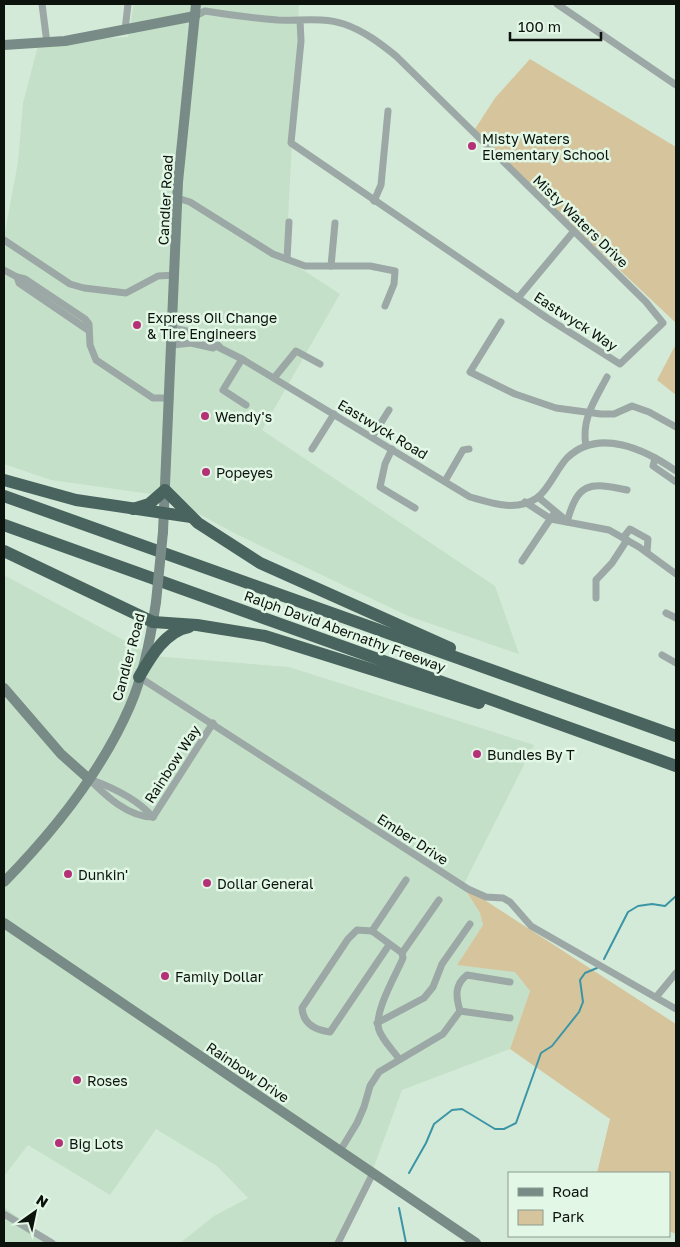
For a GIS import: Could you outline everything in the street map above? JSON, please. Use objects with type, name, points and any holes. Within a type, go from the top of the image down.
[{"type":"highway","points":[[4,480],[76,500],[191,517]]},
{"type":"highway","points":[[133,509],[149,504],[165,490],[191,517],[260,563],[424,637],[574,700]]},
{"type":"highway","name":"Ralph David Abernathy Freeway","points":[[4,496],[676,736]]},
{"type":"highway","name":"Ralph David Abernathy Freeway","points":[[4,525],[676,766]]},
{"type":"highway","points":[[4,551],[153,622],[197,625],[265,636],[663,761]]},
{"type":"highway","points":[[139,677],[150,659],[174,632],[197,625]]},
{"type":"main road","name":"Candler Road","points":[[4,882],[61,820],[124,718],[139,677],[153,622],[163,532],[174,328],[178,198],[196,4]]},
{"type":"main road","points":[[4,45],[47,43],[195,16]]},
{"type":"main road","points":[[4,688],[61,754],[88,779]]},
{"type":"main road","name":"Rainbow Drive","points":[[4,923],[476,1243]]},
{"type":"street","points":[[42,4],[47,43]]},
{"type":"street","points":[[125,30],[128,4]]},
{"type":"street","points":[[557,4],[676,85]]},
{"type":"street","name":"Misty Waters Drive","points":[[195,16],[205,11],[341,23],[377,40],[396,56],[646,302],[663,323]]},
{"type":"street","name":"Eastwyck Way","points":[[300,20],[301,41],[291,143],[518,298],[620,364],[663,323]]},
{"type":"street","points":[[374,201],[381,185],[388,111]]},
{"type":"street","points":[[178,198],[190,202],[273,254],[305,266],[370,266],[395,270],[394,284],[385,306]]},
{"type":"street","points":[[287,259],[289,222]]},
{"type":"street","points":[[331,266],[335,223]]},
{"type":"street","points":[[518,298],[574,232]]},
{"type":"street","points":[[4,240],[70,284],[84,288],[126,293],[158,276],[175,275]]},
{"type":"street","points":[[4,270],[25,279],[78,313],[89,324],[91,354],[96,360],[154,398],[170,398]]},
{"type":"street","points":[[501,322],[470,372],[515,394],[556,408],[588,414],[614,414],[632,406],[649,412],[676,427]]},
{"type":"street","name":"Eastwyck Road","points":[[174,328],[242,358],[470,497],[505,507],[538,497]]},
{"type":"street","name":"Eastwyck Road","points":[[173,345],[213,339],[221,348]]},
{"type":"street","points":[[274,378],[296,351],[320,364]]},
{"type":"street","points":[[242,358],[223,390],[246,405]]},
{"type":"street","points":[[586,446],[583,430],[588,414],[607,376]]},
{"type":"street","points":[[372,437],[389,410]]},
{"type":"street","points":[[312,449],[334,414]]},
{"type":"street","points":[[553,516],[538,497],[568,458],[586,446],[601,443],[635,447],[676,471]]},
{"type":"street","points":[[392,449],[385,464],[380,487],[415,508]]},
{"type":"street","points":[[445,481],[463,450],[469,449]]},
{"type":"street","points":[[655,458],[653,466],[676,482]]},
{"type":"street","points":[[567,522],[577,495],[588,486],[599,484],[626,490]]},
{"type":"street","points":[[525,502],[567,522],[609,530],[647,552],[676,574]]},
{"type":"street","points":[[522,561],[553,516]]},
{"type":"street","points":[[596,598],[596,580],[612,563],[630,530],[648,539],[647,552]]},
{"type":"street","points":[[666,613],[676,618]]},
{"type":"street","points":[[662,655],[676,663]]},
{"type":"street","name":"Ember Drive","points":[[139,677],[468,889],[486,897],[503,898],[510,902],[531,926],[657,996],[676,1009]]},
{"type":"street","name":"Rainbow Way","points":[[88,779],[111,787],[144,808],[153,817],[213,724]]},
{"type":"street","points":[[372,931],[406,880]]},
{"type":"street","points":[[399,1059],[380,1033],[377,1023],[403,958],[402,952],[439,900]]},
{"type":"street","points":[[377,1023],[424,998],[433,987],[442,964],[470,924]]},
{"type":"street","points":[[389,945],[330,1032],[308,1025],[303,1016],[302,1008],[348,939],[357,930],[372,931],[389,945],[402,952]]},
{"type":"street","points":[[657,996],[676,973]]},
{"type":"street","points":[[340,1151],[364,1108],[370,1086],[379,1072],[443,1034],[454,1022],[460,1011],[456,996],[460,981],[467,975],[510,982]]},
{"type":"street","points":[[460,1011],[510,1018]]},
{"type":"street","points":[[338,1243],[373,1173]]},
{"type":"street","points":[[4,1214],[52,1243]]},
{"type":"shaded area","points":[[134,4],[299,4],[286,259],[340,294],[262,430],[495,586],[519,654],[408,616],[240,536],[165,496],[51,480],[4,464],[4,237],[18,162],[23,103],[39,42],[128,37]]},
{"type":"shaded area","points":[[4,575],[153,656],[289,667],[534,745],[463,886],[480,913],[483,925],[457,965],[515,971],[530,991],[510,1049],[402,1090],[371,1175],[338,1243],[180,1243],[214,1216],[248,1198],[217,1166],[156,1129],[110,1195],[28,1145],[4,1176]]},
{"type":"shaded area","points":[[4,1207],[42,1235],[61,1243],[4,1243]]},
{"type":"green space","points":[[530,59],[676,147],[676,323],[473,132],[495,98]]},
{"type":"green space","points":[[676,344],[676,395],[657,380]]},
{"type":"green space","points":[[463,886],[676,1024],[676,1234],[670,1231],[670,1172],[597,1172],[610,1119],[510,1049],[530,991],[515,972],[457,965],[483,925],[480,913]]},
{"type":"waterway","points":[[604,959],[628,912],[638,906],[652,904],[665,906],[676,896]]},
{"type":"waterway","points":[[409,1173],[426,1143],[434,1124],[452,1110],[462,1109],[495,1129],[504,1129],[516,1123],[541,1053],[552,1046],[579,1012],[583,1002],[580,980],[585,973],[597,968]]},
{"type":"waterway","points":[[399,1208],[406,1243]]},
{"type":"place","name":"Misty Waters Elementary School","points":[[472,146]]},
{"type":"place","name":"Express Oil Change & Tire Engineers","points":[[137,325]]},
{"type":"place","name":"Wendy's","points":[[205,416]]},
{"type":"place","name":"Popeyes","points":[[206,472]]},
{"type":"place","name":"Bundles By T","points":[[477,754]]},
{"type":"place","name":"Dunkin'","points":[[68,874]]},
{"type":"place","name":"Dollar General","points":[[207,883]]},
{"type":"place","name":"Family Dollar","points":[[165,976]]},
{"type":"place","name":"Roses","points":[[77,1080]]},
{"type":"place","name":"Big Lots","points":[[59,1143]]}]
